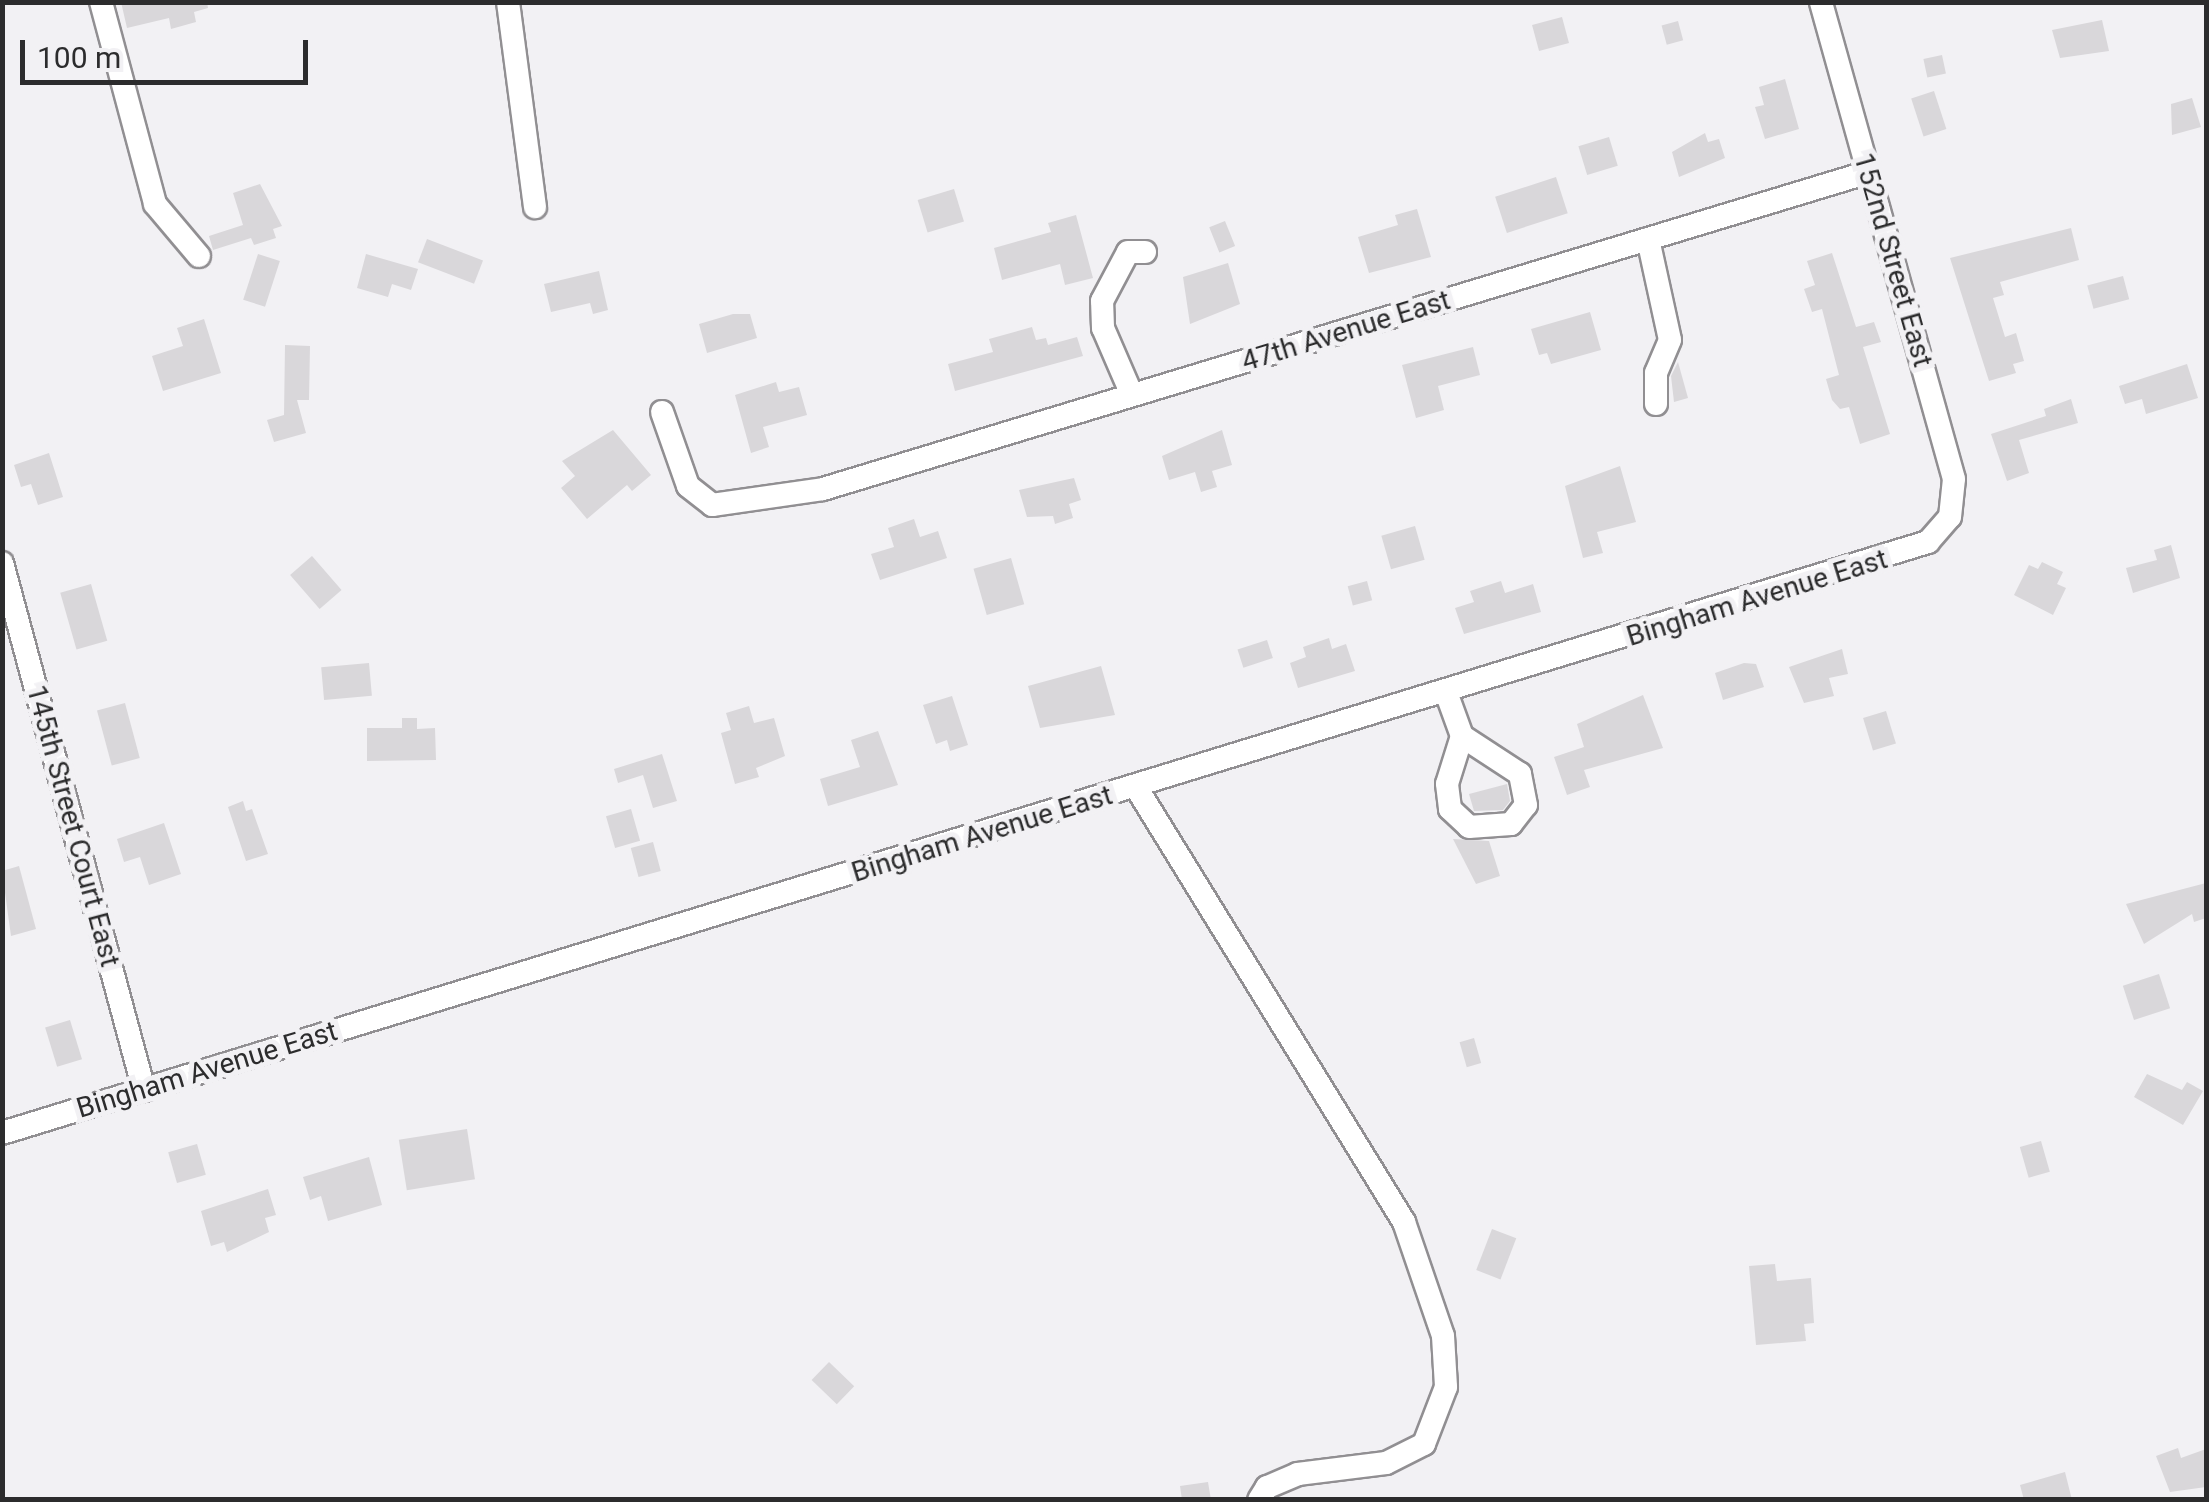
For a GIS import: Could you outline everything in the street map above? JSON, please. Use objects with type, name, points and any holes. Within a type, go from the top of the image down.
[{"type":"street","points":[[101,2],[155,204],[198,256]]},
{"type":"street","points":[[508,2],[534,207]]},
{"type":"street","name":"152nd Street East","points":[[1822,2],[1954,479],[1950,518]]},
{"type":"street","name":"47th Avenue East","points":[[662,412],[688,486],[712,505],[823,489],[1868,172]]},
{"type":"street","points":[[1648,239],[1670,340],[1656,373],[1656,404]]},
{"type":"street","points":[[1132,396],[1103,328],[1102,301],[1128,252],[1145,252]]},
{"type":"street","name":"Bingham Avenue East","points":[[2,1133],[1894,556],[1928,542],[1950,518]]},
{"type":"street","name":"145th Street Court East","points":[[2,563],[144,1090]]},
{"type":"street","points":[[1446,692],[1462,736]]},
{"type":"street","points":[[1136,787],[1404,1222],[1443,1336],[1446,1388],[1424,1444],[1386,1463],[1298,1474],[1267,1487],[1259,1500]]},
{"type":"building","points":[[121,2],[207,2],[208,8],[194,12],[196,22],[171,29],[169,18],[127,28]]},
{"type":"building","points":[[1562,17],[1569,43],[1539,51],[1532,25]]},
{"type":"building","points":[[2102,20],[2109,51],[2060,58],[2052,30]]},
{"type":"building","points":[[1678,21],[1683,40],[1667,45],[1662,25]]},
{"type":"building","points":[[1942,55],[1946,74],[1927,78],[1923,59]]},
{"type":"building","points":[[1785,79],[1799,129],[1765,139],[1755,107],[1764,105],[1759,87]]},
{"type":"building","points":[[1934,91],[1946,129],[1924,136],[1911,98]]},
{"type":"building","points":[[2192,98],[2201,127],[2172,135],[2171,104]]},
{"type":"building","points":[[1705,133],[1708,142],[1719,139],[1725,158],[1679,177],[1672,152]]},
{"type":"building","points":[[1609,137],[1618,166],[1587,175],[1578,146]]},
{"type":"building","points":[[1556,177],[1568,213],[1507,233],[1495,197]]},
{"type":"building","points":[[260,184],[282,226],[273,229],[276,238],[254,245],[251,238],[213,250],[209,236],[243,225],[233,193]]},
{"type":"building","points":[[954,189],[964,222],[928,233],[918,200]]},
{"type":"building","points":[[1417,209],[1431,257],[1369,273],[1358,237],[1398,225],[1395,215]]},
{"type":"building","points":[[1076,215],[1093,278],[1065,285],[1060,264],[1002,280],[994,248],[1051,232],[1048,223]]},
{"type":"building","points":[[1225,221],[1235,246],[1219,252],[1209,227]]},
{"type":"building","points":[[2071,228],[2079,260],[2000,282],[2004,295],[1993,298],[2005,337],[2016,333],[2024,361],[2013,364],[2016,373],[1989,381],[1950,258]]},
{"type":"building","points":[[427,239],[483,261],[474,284],[418,262]]},
{"type":"building","points":[[1832,253],[1856,327],[1874,322],[1881,342],[1863,347],[1890,434],[1860,444],[1849,407],[1840,409],[1832,400],[1826,379],[1839,375],[1822,309],[1812,312],[1804,289],[1815,285],[1807,261]]},
{"type":"building","points":[[258,254],[280,261],[265,307],[243,300]]},
{"type":"building","points":[[366,254],[418,269],[411,290],[392,284],[388,297],[357,288]]},
{"type":"building","points":[[1228,263],[1240,304],[1190,324],[1183,277]]},
{"type":"building","points":[[599,271],[608,310],[593,314],[590,303],[551,312],[544,284]]},
{"type":"building","points":[[2123,276],[2129,299],[2093,309],[2087,286]]},
{"type":"building","points":[[1590,312],[1601,350],[1551,364],[1547,353],[1539,355],[1531,329]]},
{"type":"building","points":[[733,314],[750,314],[757,338],[707,353],[699,324]]},
{"type":"building","points":[[204,319],[221,373],[163,391],[152,356],[183,346],[177,328]]},
{"type":"building","points":[[1032,327],[1036,340],[1046,338],[1048,345],[1077,337],[1083,356],[955,391],[948,364],[993,352],[989,339]]},
{"type":"building","points":[[285,345],[310,346],[309,400],[297,400],[306,433],[274,442],[267,420],[284,415]]},
{"type":"building","points":[[1473,347],[1480,375],[1438,386],[1444,410],[1416,418],[1402,365]]},
{"type":"building","points":[[1678,362],[1688,398],[1674,402],[1671,376]]},
{"type":"building","points":[[2187,364],[2198,398],[2146,414],[2142,399],[2125,404],[2119,386]]},
{"type":"building","points":[[776,382],[779,392],[799,387],[807,415],[763,427],[769,447],[751,453],[735,395]]},
{"type":"building","points":[[2071,399],[2078,423],[2019,440],[2029,473],[2007,481],[1991,434],[2046,416],[2044,409]]},
{"type":"building","points":[[613,430],[651,475],[632,491],[627,485],[587,519],[561,488],[575,476],[562,461]]},
{"type":"building","points":[[1222,430],[1232,465],[1212,471],[1217,487],[1201,492],[1195,472],[1169,480],[1162,456]]},
{"type":"building","points":[[49,453],[63,497],[38,505],[31,484],[21,487],[14,465]]},
{"type":"building","points":[[1620,466],[1636,522],[1597,532],[1603,553],[1583,558],[1565,486]]},
{"type":"building","points":[[1074,478],[1081,500],[1069,504],[1073,518],[1055,524],[1053,516],[1027,517],[1019,490]]},
{"type":"building","points":[[914,519],[920,537],[938,531],[947,558],[880,580],[871,554],[894,547],[888,528]]},
{"type":"building","points":[[1415,526],[1425,560],[1391,569],[1381,536]]},
{"type":"building","points":[[2171,545],[2180,578],[2133,593],[2126,568],[2157,560],[2154,550]]},
{"type":"building","points":[[312,556],[342,590],[320,609],[290,575]]},
{"type":"building","points":[[1011,558],[1024,604],[987,615],[974,569]]},
{"type":"building","points":[[2042,562],[2063,572],[2057,584],[2066,588],[2053,615],[2014,595],[2029,565],[2038,569]]},
{"type":"building","points":[[1367,581],[1372,600],[1353,605],[1348,586]]},
{"type":"building","points":[[1501,581],[1505,593],[1533,584],[1541,612],[1464,634],[1455,608],[1474,602],[1470,591]]},
{"type":"building","points":[[91,584],[107,641],[77,650],[60,593]]},
{"type":"building","points":[[1329,638],[1332,649],[1346,644],[1355,671],[1298,688],[1290,663],[1306,657],[1303,647]]},
{"type":"building","points":[[1267,640],[1273,658],[1243,668],[1238,650]]},
{"type":"building","points":[[1842,649],[1848,674],[1829,678],[1834,696],[1804,703],[1789,667]]},
{"type":"building","points":[[369,663],[372,696],[324,700],[321,667]]},
{"type":"building","points":[[1744,663],[1756,664],[1764,687],[1723,700],[1715,673]]},
{"type":"building","points":[[1101,666],[1115,715],[1040,728],[1028,686]]},
{"type":"building","points":[[1643,695],[1663,748],[1584,770],[1590,787],[1567,795],[1554,757],[1584,747],[1577,724]]},
{"type":"building","points":[[952,696],[968,745],[950,751],[947,740],[936,744],[923,705]]},
{"type":"building","points":[[125,703],[140,758],[112,766],[97,711]]},
{"type":"building","points":[[749,706],[754,723],[774,718],[785,756],[756,768],[759,777],[735,784],[721,733],[731,730],[726,713]]},
{"type":"building","points":[[1886,711],[1896,744],[1873,751],[1863,718]]},
{"type":"building","points":[[402,718],[417,718],[417,729],[435,728],[436,760],[367,761],[367,728],[402,728]]},
{"type":"building","points":[[878,731],[898,785],[828,806],[820,779],[860,767],[851,740]]},
{"type":"building","points":[[662,754],[677,801],[653,808],[643,775],[618,783],[614,769]]},
{"type":"building","points":[[1507,784],[1510,801],[1503,810],[1474,811],[1469,794]]},
{"type":"building","points":[[243,801],[246,811],[252,809],[268,854],[246,861],[228,807]]},
{"type":"building","points":[[631,809],[640,841],[615,848],[606,816]]},
{"type":"building","points":[[164,823],[181,874],[149,885],[140,857],[124,862],[117,839]]},
{"type":"building","points":[[1453,839],[1489,841],[1500,876],[1476,884]]},
{"type":"building","points":[[653,842],[661,871],[639,877],[631,848]]},
{"type":"building","points":[[19,866],[36,929],[11,936],[2,871]]},
{"type":"building","points":[[2206,883],[2206,918],[2194,922],[2192,914],[2144,944],[2126,904]]},
{"type":"building","points":[[2159,974],[2170,1008],[2134,1020],[2123,986]]},
{"type":"building","points":[[70,1020],[82,1059],[57,1067],[45,1028]]},
{"type":"building","points":[[1474,1038],[1481,1063],[1467,1067],[1460,1042]]},
{"type":"building","points":[[2147,1074],[2182,1090],[2187,1082],[2203,1091],[2183,1125],[2134,1097]]},
{"type":"building","points":[[467,1129],[475,1179],[407,1190],[399,1140]]},
{"type":"building","points":[[2041,1141],[2050,1172],[2029,1178],[2020,1147]]},
{"type":"building","points":[[197,1144],[206,1175],[177,1183],[168,1152]]},
{"type":"building","points":[[369,1157],[382,1205],[328,1221],[321,1196],[310,1200],[303,1177]]},
{"type":"building","points":[[268,1189],[276,1215],[265,1218],[269,1232],[227,1252],[224,1242],[211,1246],[201,1211]]},
{"type":"building","points":[[1492,1229],[1516,1238],[1501,1279],[1476,1270]]},
{"type":"building","points":[[1775,1264],[1777,1281],[1811,1278],[1814,1323],[1804,1324],[1806,1341],[1756,1345],[1749,1266]]},
{"type":"building","points":[[829,1362],[854,1386],[837,1404],[812,1380]]},
{"type":"building","points":[[2178,1448],[2181,1458],[2206,1449],[2206,1487],[2170,1492],[2156,1456]]},
{"type":"building","points":[[2065,1472],[2072,1500],[2024,1500],[2020,1485]]},
{"type":"building","points":[[1208,1482],[1211,1500],[1182,1500],[1180,1486]]}]
